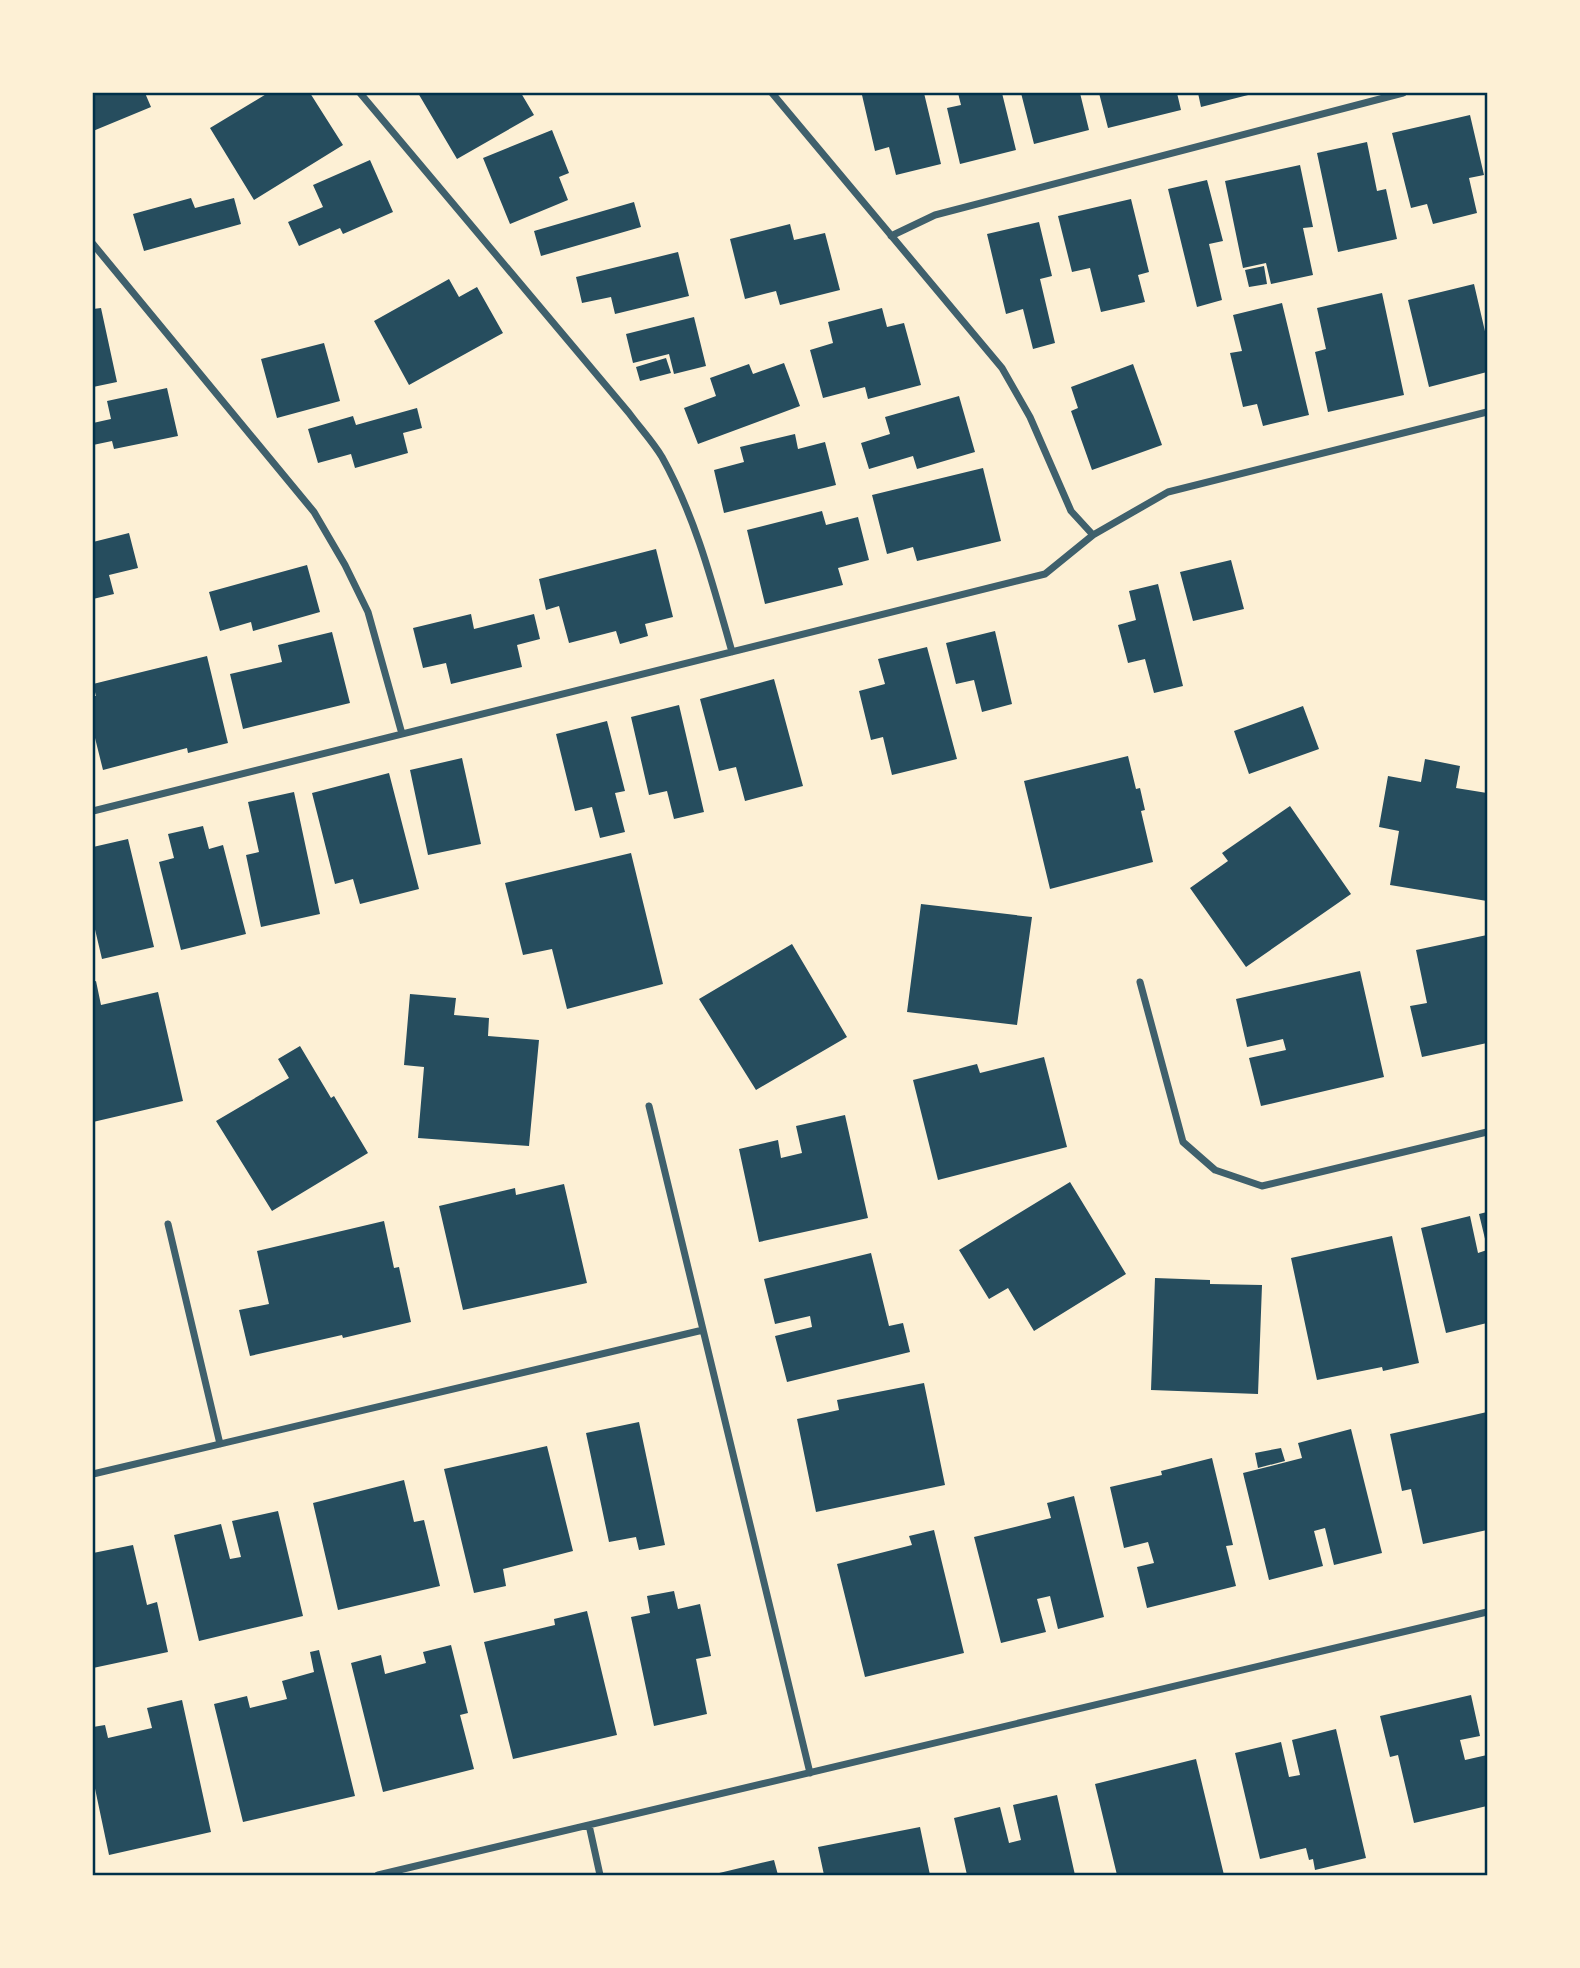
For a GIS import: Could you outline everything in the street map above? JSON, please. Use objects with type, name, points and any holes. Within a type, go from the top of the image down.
[{"type":"street","points":[[360,93],[629,413],[660,455],[684,501],[704,551],[732,652]]},
{"type":"street","points":[[772,93],[1002,368],[1030,417],[1071,511],[1093,535]]},
{"type":"street","points":[[891,236],[935,215],[1403,93]]},
{"type":"street","points":[[93,244],[314,512],[368,612],[402,734]]},
{"type":"street","points":[[93,811],[1045,574],[1093,535],[1168,492],[1487,412]]},
{"type":"street","points":[[1140,982],[1183,1142],[1215,1170],[1262,1186],[1487,1132]]},
{"type":"street","points":[[649,1106],[810,1773]]},
{"type":"street","points":[[168,1224],[220,1444]]},
{"type":"street","points":[[93,1474],[703,1330]]},
{"type":"street","points":[[378,1875],[1487,1612]]},
{"type":"street","points":[[589,1825],[600,1875]]},
{"type":"building","points":[[93,93],[145,93],[151,107],[93,131]]},
{"type":"building","points":[[268,93],[310,93],[343,145],[254,200],[210,128]]},
{"type":"building","points":[[418,93],[521,93],[534,115],[457,159]]},
{"type":"building","points":[[924,93],[941,164],[896,175],[889,147],[875,151],[862,95]]},
{"type":"building","points":[[958,93],[1002,93],[1016,150],[960,164],[947,108],[961,105]]},
{"type":"building","points":[[1021,93],[1080,93],[1089,130],[1034,144]]},
{"type":"building","points":[[1099,93],[1177,93],[1181,110],[1108,128]]},
{"type":"building","points":[[1198,93],[1252,93],[1252,94],[1201,107]]},
{"type":"building","points":[[1470,115],[1484,175],[1469,178],[1477,213],[1433,224],[1427,204],[1411,208],[1392,133]]},
{"type":"building","points":[[552,130],[569,173],[559,177],[568,200],[510,224],[483,158]]},
{"type":"building","points":[[1367,142],[1377,191],[1386,189],[1397,239],[1338,252],[1317,153]]},
{"type":"building","points":[[370,160],[393,212],[343,234],[340,228],[299,246],[288,222],[323,207],[313,185]]},
{"type":"building","points":[[1300,165],[1313,227],[1303,228],[1313,275],[1271,284],[1266,263],[1243,268],[1225,181]]},
{"type":"building","points":[[1207,180],[1223,241],[1209,244],[1222,300],[1197,307],[1168,189]]},
{"type":"building","points":[[191,198],[195,208],[234,198],[241,224],[144,251],[133,214]]},
{"type":"building","points":[[1131,199],[1149,272],[1138,275],[1145,302],[1101,312],[1090,268],[1072,272],[1058,216]]},
{"type":"building","points":[[634,202],[641,227],[541,256],[534,231]]},
{"type":"building","points":[[1039,222],[1052,276],[1040,279],[1055,343],[1033,349],[1023,309],[1006,314],[987,234]]},
{"type":"building","points":[[790,224],[794,240],[825,233],[840,290],[780,305],[776,291],[745,299],[730,239]]},
{"type":"building","points":[[678,252],[689,296],[615,314],[611,297],[582,303],[576,277]]},
{"type":"building","points":[[1264,266],[1267,284],[1249,287],[1245,270]]},
{"type":"building","points":[[449,279],[459,297],[477,287],[503,333],[409,385],[374,321]]},
{"type":"building","points":[[1474,284],[1487,340],[1487,372],[1429,387],[1408,300]]},
{"type":"building","points":[[1382,293],[1404,395],[1328,412],[1315,352],[1326,349],[1317,308]]},
{"type":"building","points":[[1282,303],[1309,415],[1263,426],[1257,404],[1243,407],[1230,353],[1242,351],[1233,315]]},
{"type":"building","points":[[101,308],[117,382],[93,387],[93,309]]},
{"type":"building","points":[[882,308],[887,327],[904,323],[921,385],[868,399],[865,387],[823,398],[810,350],[833,343],[828,322]]},
{"type":"building","points":[[694,317],[706,366],[674,374],[669,354],[633,363],[626,334]]},
{"type":"building","points":[[324,343],[340,401],[277,418],[261,359]]},
{"type":"building","points":[[666,358],[671,373],[640,381],[636,367]]},
{"type":"building","points":[[784,363],[800,406],[698,444],[684,408],[716,396],[710,378],[749,364],[753,374]]},
{"type":"building","points":[[1133,364],[1162,445],[1092,470],[1071,411],[1078,408],[1071,387]]},
{"type":"building","points":[[167,388],[178,436],[114,449],[112,441],[93,445],[93,423],[111,419],[107,401]]},
{"type":"building","points":[[959,396],[975,452],[917,469],[913,456],[869,469],[861,443],[890,434],[885,417]]},
{"type":"building","points":[[417,408],[422,428],[403,433],[408,453],[355,468],[351,454],[318,463],[308,429],[353,416],[356,425]]},
{"type":"building","points":[[795,434],[798,449],[825,442],[836,485],[724,513],[714,470],[744,462],[740,447]]},
{"type":"building","points":[[983,468],[1001,541],[917,561],[913,547],[887,554],[872,495]]},
{"type":"building","points":[[822,511],[826,525],[858,517],[869,560],[838,568],[843,585],[765,604],[747,530]]},
{"type":"building","points":[[129,533],[138,568],[109,575],[114,594],[93,599],[93,542]]},
{"type":"building","points":[[656,549],[673,617],[645,624],[648,636],[620,644],[616,631],[569,643],[559,606],[546,610],[539,579]]},
{"type":"building","points":[[1231,560],[1244,609],[1193,621],[1180,572]]},
{"type":"building","points":[[307,565],[320,612],[253,631],[251,622],[220,631],[209,592]]},
{"type":"building","points":[[1158,584],[1183,686],[1154,693],[1145,659],[1128,663],[1118,625],[1136,620],[1129,591]]},
{"type":"building","points":[[471,614],[474,629],[534,614],[540,639],[517,645],[522,667],[451,684],[446,663],[423,668],[413,628]]},
{"type":"building","points":[[995,631],[1012,704],[982,712],[974,680],[956,684],[946,643]]},
{"type":"building","points":[[332,632],[350,703],[243,729],[230,674],[282,662],[278,645]]},
{"type":"building","points":[[927,647],[957,759],[892,775],[883,737],[871,740],[859,691],[885,684],[878,659]]},
{"type":"building","points":[[207,656],[228,743],[188,753],[187,748],[103,770],[93,730],[93,696],[96,696],[93,684]]},
{"type":"building","points":[[774,679],[803,786],[745,801],[736,767],[719,771],[700,699]]},
{"type":"building","points":[[679,705],[704,812],[674,819],[667,791],[649,795],[631,717]]},
{"type":"building","points":[[1303,706],[1319,749],[1249,774],[1234,731]]},
{"type":"building","points":[[607,721],[625,791],[615,793],[625,832],[600,838],[592,807],[575,811],[556,734]]},
{"type":"building","points":[[1128,756],[1136,789],[1140,788],[1145,810],[1141,811],[1153,862],[1050,889],[1024,781]]},
{"type":"building","points":[[462,758],[481,844],[428,855],[410,770]]},
{"type":"building","points":[[1425,759],[1460,766],[1456,788],[1487,793],[1487,901],[1390,885],[1399,831],[1379,827],[1388,776],[1421,782]]},
{"type":"building","points":[[389,773],[419,889],[360,904],[353,879],[335,884],[312,793]]},
{"type":"building","points":[[294,792],[320,914],[261,927],[246,855],[259,852],[248,802]]},
{"type":"building","points":[[1290,806],[1351,894],[1246,967],[1190,888],[1228,861],[1222,853]]},
{"type":"building","points":[[203,826],[209,849],[223,845],[246,934],[181,950],[159,862],[174,858],[168,834]]},
{"type":"building","points":[[128,839],[154,947],[102,959],[93,921],[93,847]]},
{"type":"building","points":[[631,853],[663,984],[567,1009],[552,949],[523,955],[505,883]]},
{"type":"building","points":[[921,904],[1032,917],[1017,1025],[907,1012]]},
{"type":"building","points":[[1487,935],[1487,1043],[1422,1057],[1410,1006],[1427,1003],[1416,950]]},
{"type":"building","points":[[792,944],[847,1037],[756,1090],[699,999]]},
{"type":"building","points":[[1360,971],[1384,1077],[1261,1106],[1249,1058],[1286,1050],[1283,1039],[1247,1047],[1236,999]]},
{"type":"building","points":[[96,981],[101,1005],[158,992],[183,1101],[93,1122],[93,982]]},
{"type":"building","points":[[410,994],[456,998],[454,1015],[489,1018],[488,1036],[539,1040],[529,1146],[418,1138],[424,1067],[404,1065]]},
{"type":"building","points":[[300,1046],[368,1153],[272,1211],[216,1121],[289,1078],[278,1059]]},
{"type":"building","points":[[1044,1057],[1067,1147],[938,1180],[913,1080],[977,1064],[980,1073]]},
{"type":"building","points":[[845,1115],[868,1218],[759,1242],[739,1149],[778,1140],[781,1158],[802,1153],[796,1126]]},
{"type":"building","points":[[1070,1182],[1126,1274],[1034,1331],[1008,1288],[989,1299],[959,1250]]},
{"type":"building","points":[[564,1184],[587,1283],[463,1310],[439,1206],[515,1188],[516,1195]]},
{"type":"building","points":[[1487,1212],[1487,1243],[1486,1243],[1479,1214]]},
{"type":"building","points":[[1470,1216],[1478,1253],[1487,1250],[1487,1323],[1446,1333],[1421,1228]]},
{"type":"building","points":[[384,1221],[394,1268],[399,1267],[411,1322],[250,1356],[239,1310],[269,1304],[257,1251]]},
{"type":"building","points":[[1392,1236],[1419,1363],[1383,1371],[1382,1367],[1317,1380],[1291,1258]]},
{"type":"building","points":[[871,1253],[889,1326],[903,1323],[910,1352],[787,1382],[775,1336],[812,1327],[810,1316],[775,1324],[764,1279]]},
{"type":"building","points":[[1155,1278],[1210,1280],[1210,1284],[1262,1285],[1258,1394],[1151,1390]]},
{"type":"building","points":[[924,1383],[945,1485],[816,1512],[797,1419],[839,1410],[837,1400]]},
{"type":"building","points":[[1487,1412],[1487,1530],[1423,1544],[1411,1489],[1402,1491],[1390,1434]]},
{"type":"building","points":[[639,1422],[665,1545],[639,1550],[636,1537],[609,1542],[586,1433]]},
{"type":"building","points":[[1351,1429],[1382,1553],[1334,1565],[1325,1528],[1314,1531],[1323,1566],[1269,1580],[1243,1473],[1302,1458],[1298,1443]]},
{"type":"building","points":[[547,1446],[573,1551],[503,1569],[506,1586],[474,1593],[444,1469]]},
{"type":"building","points":[[1281,1448],[1285,1461],[1258,1468],[1255,1453]]},
{"type":"building","points":[[1212,1458],[1233,1545],[1226,1546],[1236,1586],[1147,1608],[1137,1567],[1154,1563],[1148,1542],[1124,1548],[1110,1487],[1162,1475],[1161,1471]]},
{"type":"building","points":[[404,1480],[414,1522],[424,1520],[440,1586],[338,1610],[313,1503]]},
{"type":"building","points":[[1074,1496],[1104,1617],[1058,1629],[1050,1596],[1037,1599],[1046,1632],[1001,1643],[974,1537],[1051,1518],[1047,1503]]},
{"type":"building","points":[[278,1511],[303,1616],[199,1641],[174,1535],[221,1524],[230,1559],[241,1557],[232,1521]]},
{"type":"building","points":[[934,1530],[964,1653],[865,1677],[837,1564],[912,1545],[909,1536]]},
{"type":"building","points":[[133,1545],[147,1605],[157,1602],[168,1652],[93,1668],[93,1553]]},
{"type":"building","points":[[674,1591],[678,1609],[700,1604],[711,1656],[696,1659],[707,1714],[654,1726],[631,1617],[650,1613],[647,1596]]},
{"type":"building","points":[[587,1611],[617,1735],[513,1759],[484,1642],[555,1625],[554,1619]]},
{"type":"building","points":[[451,1645],[468,1713],[460,1715],[474,1769],[383,1792],[351,1663],[381,1655],[385,1674],[426,1663],[423,1652]]},
{"type":"building","points":[[319,1650],[355,1796],[243,1822],[214,1704],[247,1696],[250,1708],[287,1699],[282,1681],[314,1672],[310,1652]]},
{"type":"building","points":[[1471,1695],[1480,1736],[1460,1740],[1465,1760],[1487,1755],[1487,1806],[1414,1823],[1398,1755],[1390,1757],[1380,1716]]},
{"type":"building","points":[[182,1700],[211,1832],[109,1855],[93,1779],[93,1727],[105,1725],[108,1738],[152,1728],[147,1708]]},
{"type":"building","points":[[1336,1729],[1366,1858],[1315,1870],[1313,1859],[1309,1860],[1306,1848],[1260,1859],[1235,1753],[1281,1742],[1289,1777],[1300,1775],[1292,1740]]},
{"type":"building","points":[[1196,1759],[1224,1875],[1117,1875],[1095,1784]]},
{"type":"building","points":[[1057,1795],[1075,1875],[967,1875],[954,1818],[1000,1807],[1009,1843],[1021,1840],[1013,1805]]},
{"type":"building","points":[[920,1827],[930,1875],[824,1875],[818,1847]]},
{"type":"building","points":[[774,1860],[778,1875],[715,1875],[715,1874]]}]
